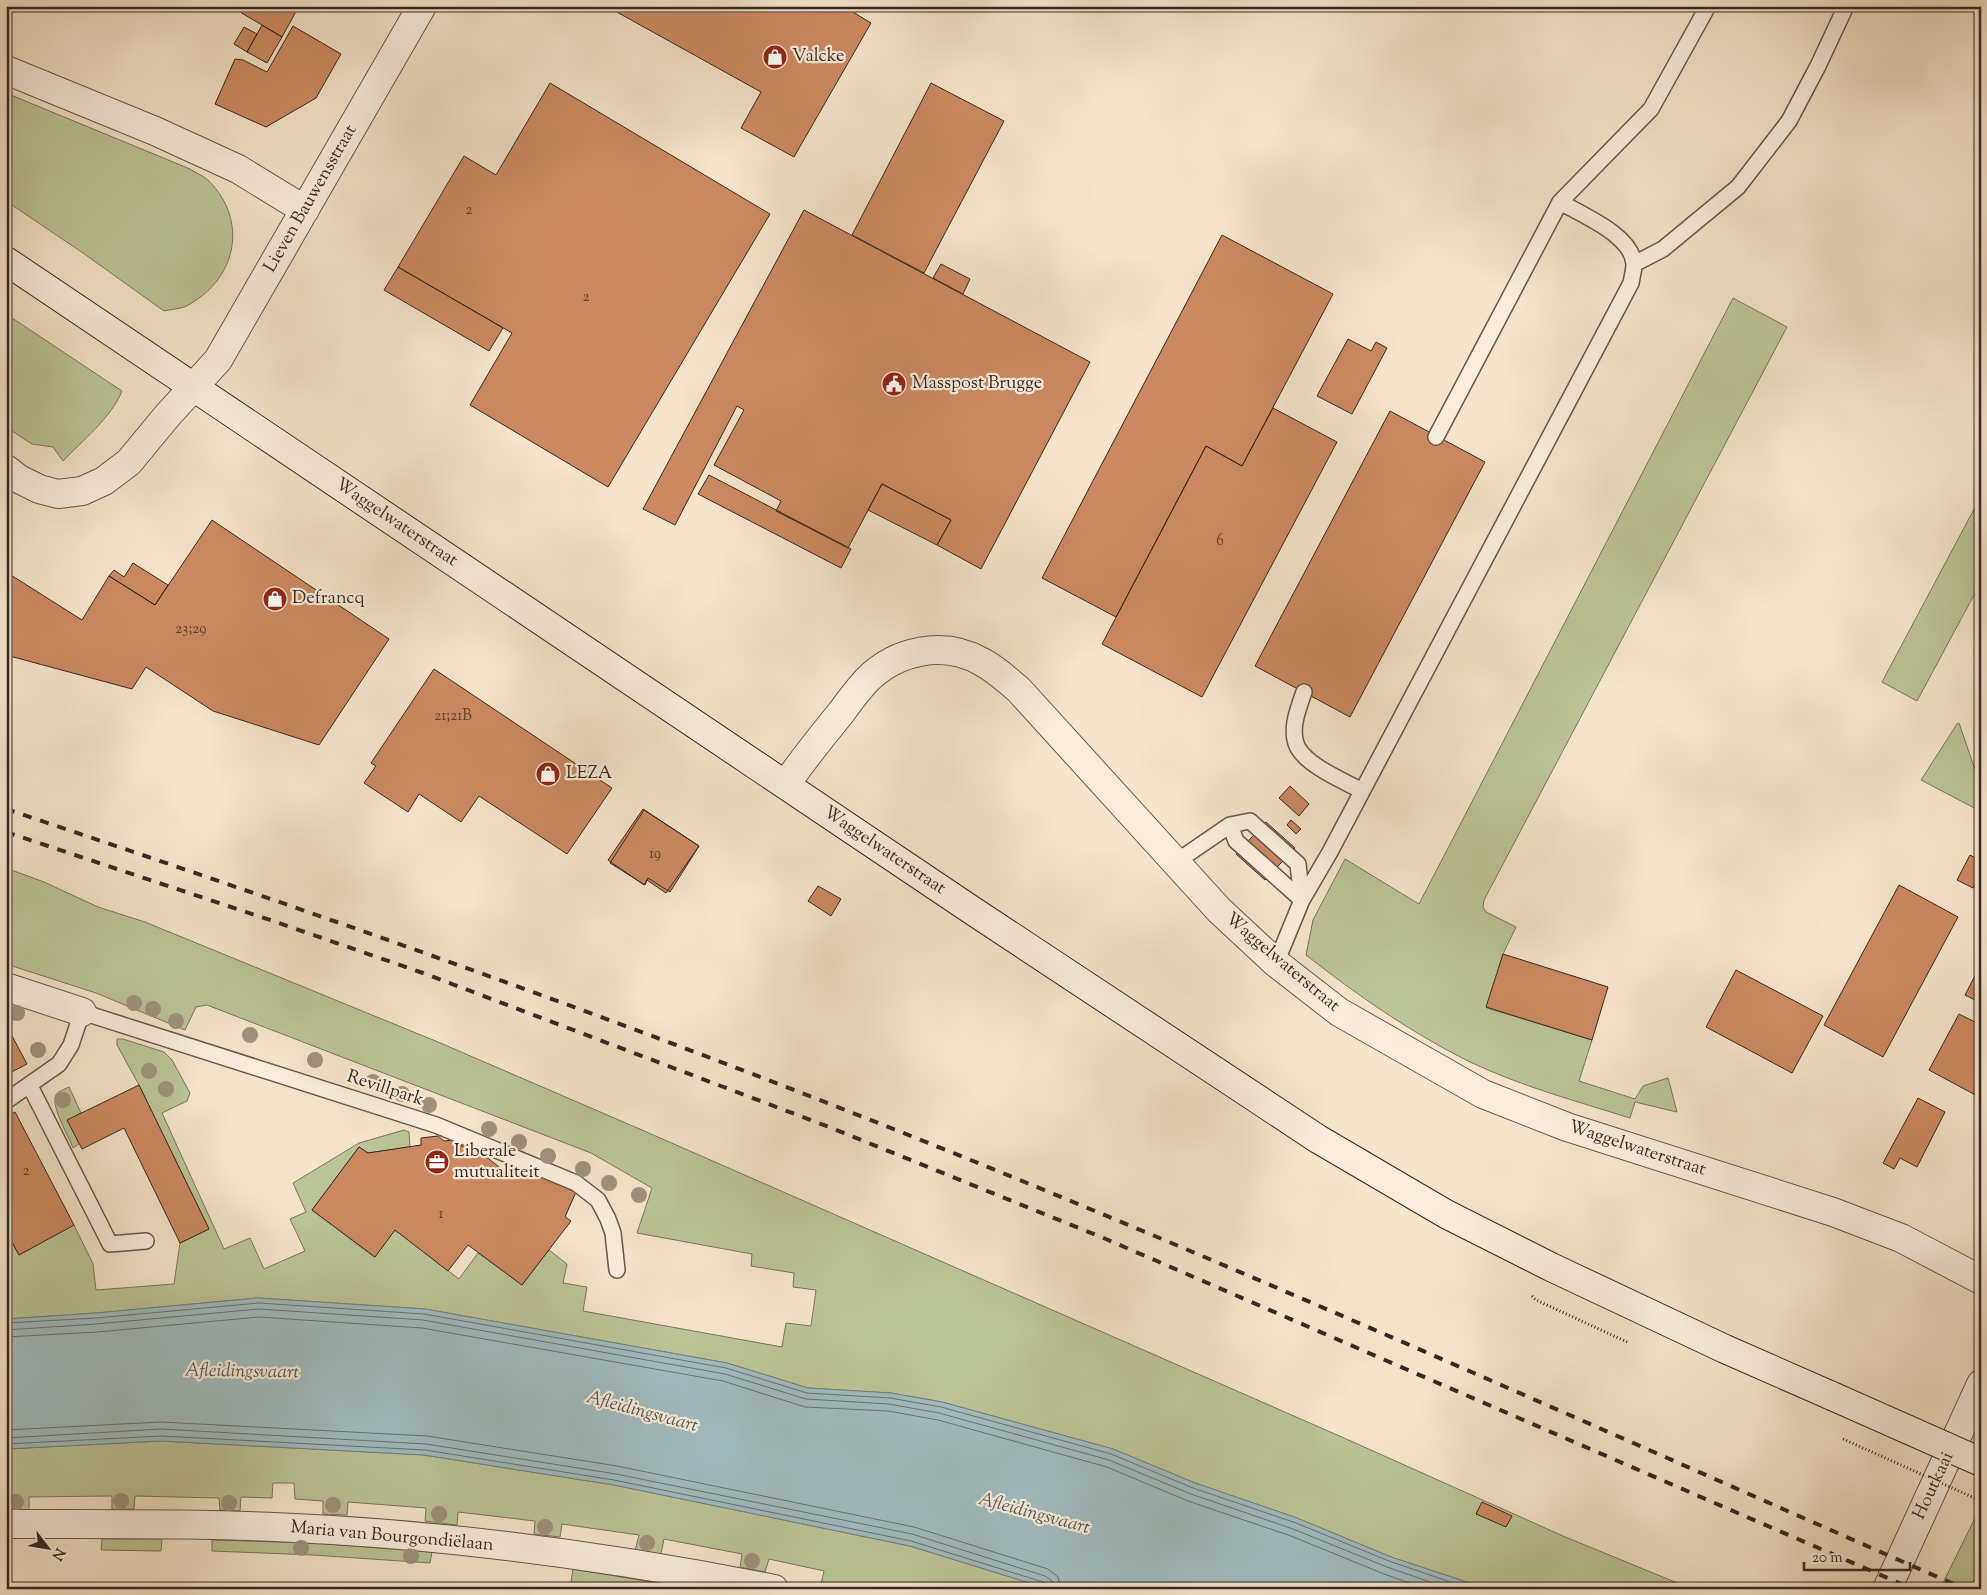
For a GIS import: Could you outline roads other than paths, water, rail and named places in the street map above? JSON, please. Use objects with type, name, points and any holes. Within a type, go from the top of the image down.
[{"type":"street","name":"Lieven Bauwensstraat","points":[[6,469],[19,479],[39,489],[58,494],[82,491],[104,481],[129,462],[218,360],[422,6]]},
{"type":"street","points":[[6,70],[154,131],[238,169],[305,210]]},
{"type":"street","name":"Waggelwaterstraat","points":[[6,261],[1141,1023],[1326,1144],[1446,1214],[1542,1262],[1725,1349],[1981,1462]]},
{"type":"street","name":"Waggelwaterstraat","points":[[786,784],[816,742],[866,681],[896,658],[920,651],[938,650],[961,654],[981,661],[1001,674],[1019,690],[1219,910],[1276,963],[1339,1012],[1482,1094],[1567,1127],[1833,1212],[1901,1238],[1981,1280]]},
{"type":"street","points":[[6,987],[82,1012]]},
{"type":"street","name":"Houtkaai","points":[[1887,1589],[1981,1384]]},
{"type":"street","name":"Maria van Bourgondiëlaan","points":[[6,1524],[227,1525],[360,1532],[444,1539],[644,1566],[774,1589]]},
{"type":"lane","points":[[1436,436],[1560,202],[1651,109],[1708,6]]},
{"type":"lane","points":[[1634,264],[1663,249],[1738,187],[1789,121],[1818,66],[1846,6]]},
{"type":"lane","points":[[1276,963],[1302,900],[1330,852],[1630,283],[1634,264],[1629,247],[1617,235],[1560,202]]},
{"type":"lane","points":[[1304,692],[1297,713],[1294,733],[1298,748],[1312,762],[1362,791]]},
{"type":"lane","points":[[1176,862],[1230,825],[1250,821],[1298,864],[1302,900]]},
{"type":"lane","points":[[1230,825],[1236,841],[1302,900]]},
{"type":"lane","points":[[6,1101],[59,1064],[71,1045],[82,1012]]},
{"type":"lane","name":"Revillpark","points":[[82,1012],[436,1125],[576,1183],[598,1200],[606,1214],[612,1233],[617,1270]]},
{"type":"lane","points":[[30,1086],[110,1244],[146,1241]]},
{"type":"water","name":"Afleidingsvaart","points":[[258,1298],[425,1309],[727,1363],[808,1388],[891,1393],[942,1402],[1113,1449],[1195,1483],[1297,1518],[1391,1557],[1488,1589],[1049,1589],[910,1546],[614,1485],[424,1455],[161,1441],[6,1449],[6,1319]]},
{"type":"railway","points":[[6,809],[422,952],[835,1106],[1120,1221],[1261,1281],[1965,1589]]},
{"type":"railway","points":[[6,832],[423,973],[829,1127],[1106,1239],[1913,1589]]},
{"type":"place","name":"Valcke","points":[[775,57]]},
{"type":"place","name":"Masspost Brugge","points":[[894,384]]},
{"type":"place","name":"Defrancq","points":[[275,599]]},
{"type":"place","name":"LEZA","points":[[548,774]]},
{"type":"place","name":"Liberale mutualiteit","points":[[437,1162]]}]
